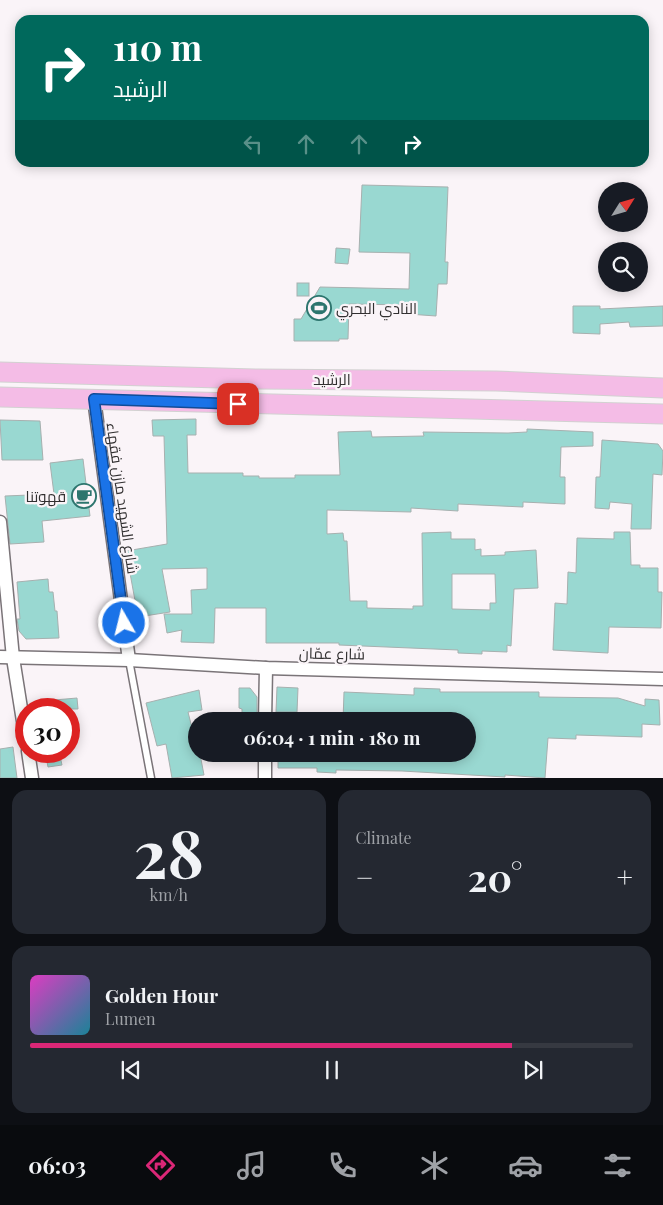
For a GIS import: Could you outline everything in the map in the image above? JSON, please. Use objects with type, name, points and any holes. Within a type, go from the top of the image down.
[{"type":"main road","name":"الرشيد","points":[[0,372],[257,379],[496,381],[663,388]]},
{"type":"main road","name":"الرشيد","points":[[0,397],[663,414]]},
{"type":"street","name":"شارع الشهيد مازن فقهاء","points":[[94,399],[129,660]]},
{"type":"street","points":[[0,522],[13,658],[19,698]]},
{"type":"street","name":"شارع عمّان","points":[[0,657],[129,660],[266,668],[663,680]]},
{"type":"street","points":[[265,712],[266,668]]},
{"type":"street","points":[[265,762],[265,778]]},
{"type":"street","points":[[30,763],[32,778]]},
{"type":"lane","name":"شارع الشهيد مازن فقهاء","points":[[129,660],[151,778]]},
{"type":"building","points":[[362,185],[448,187],[445,262],[448,262],[447,284],[438,284],[436,316],[408,314],[408,305],[349,304],[348,339],[339,339],[339,341],[294,341],[294,319],[301,319],[320,287],[409,289],[410,253],[359,252]]},
{"type":"building","points":[[336,248],[350,249],[348,264],[335,263]]},
{"type":"building","points":[[297,283],[309,283],[309,296],[297,296]]},
{"type":"building","points":[[573,306],[600,306],[600,309],[663,306],[663,326],[630,327],[629,322],[600,324],[600,334],[573,333]]},
{"type":"building","points":[[196,419],[196,435],[187,435],[188,473],[243,473],[243,476],[259,476],[259,478],[295,478],[295,475],[340,475],[338,432],[371,431],[372,437],[424,436],[423,432],[508,433],[527,432],[527,429],[593,432],[593,446],[561,447],[560,477],[565,477],[565,504],[523,502],[523,507],[458,504],[458,511],[411,508],[411,512],[327,510],[327,534],[343,533],[344,541],[347,541],[350,601],[367,601],[367,608],[413,609],[413,606],[423,606],[422,533],[451,532],[451,539],[475,539],[475,550],[481,549],[481,556],[505,555],[505,552],[536,550],[538,588],[514,589],[511,646],[507,645],[507,652],[482,651],[482,654],[458,653],[458,650],[339,645],[339,643],[266,643],[266,608],[215,608],[214,643],[181,642],[182,630],[167,633],[164,614],[192,614],[191,590],[207,589],[207,568],[162,569],[170,612],[138,617],[126,551],[167,544],[164,436],[153,436],[152,420]],"holes":[[[452,574],[495,574],[496,603],[490,603],[490,610],[452,609]]]},
{"type":"building","points":[[0,420],[40,421],[43,460],[2,460]]},
{"type":"building","points":[[602,440],[658,444],[663,451],[662,475],[653,474],[651,529],[631,529],[632,504],[610,502],[609,509],[595,508],[596,477],[600,477]]},
{"type":"building","points":[[83,459],[90,516],[42,521],[44,542],[10,544],[5,496],[54,494],[50,463]]},
{"type":"building","points":[[614,532],[630,532],[631,565],[640,565],[640,568],[658,568],[658,592],[662,592],[661,628],[609,627],[608,653],[553,650],[555,603],[567,604],[568,572],[576,573],[577,538],[614,539]]},
{"type":"building","points":[[48,579],[49,592],[53,592],[55,611],[57,611],[59,638],[26,639],[19,631],[17,619],[20,619],[17,582]]},
{"type":"building","points":[[277,687],[298,688],[297,712],[276,712]]},
{"type":"building","points":[[239,688],[250,688],[257,697],[257,712],[242,712],[242,709],[239,708]]},
{"type":"building","points":[[414,688],[440,689],[440,692],[539,692],[539,697],[618,698],[645,706],[645,699],[659,700],[660,725],[642,724],[642,737],[576,735],[576,739],[548,738],[545,778],[402,771],[336,770],[336,773],[317,772],[317,768],[278,768],[278,762],[476,762],[476,712],[343,712],[344,692],[414,695]]},
{"type":"building","points":[[199,690],[202,710],[188,712],[188,762],[202,762],[204,775],[172,778],[166,744],[157,746],[146,703]]},
{"type":"building","points":[[13,747],[17,778],[0,778],[0,749]]},
{"type":"building","points":[[47,763],[62,763],[62,765],[48,767]]},
{"type":"place","name":"النادي البحري","points":[[319,308]]},
{"type":"place","name":"قهوتنا","points":[[84,496]]},
{"type":"route","points":[[124,623],[94,399],[238,404]]}]
